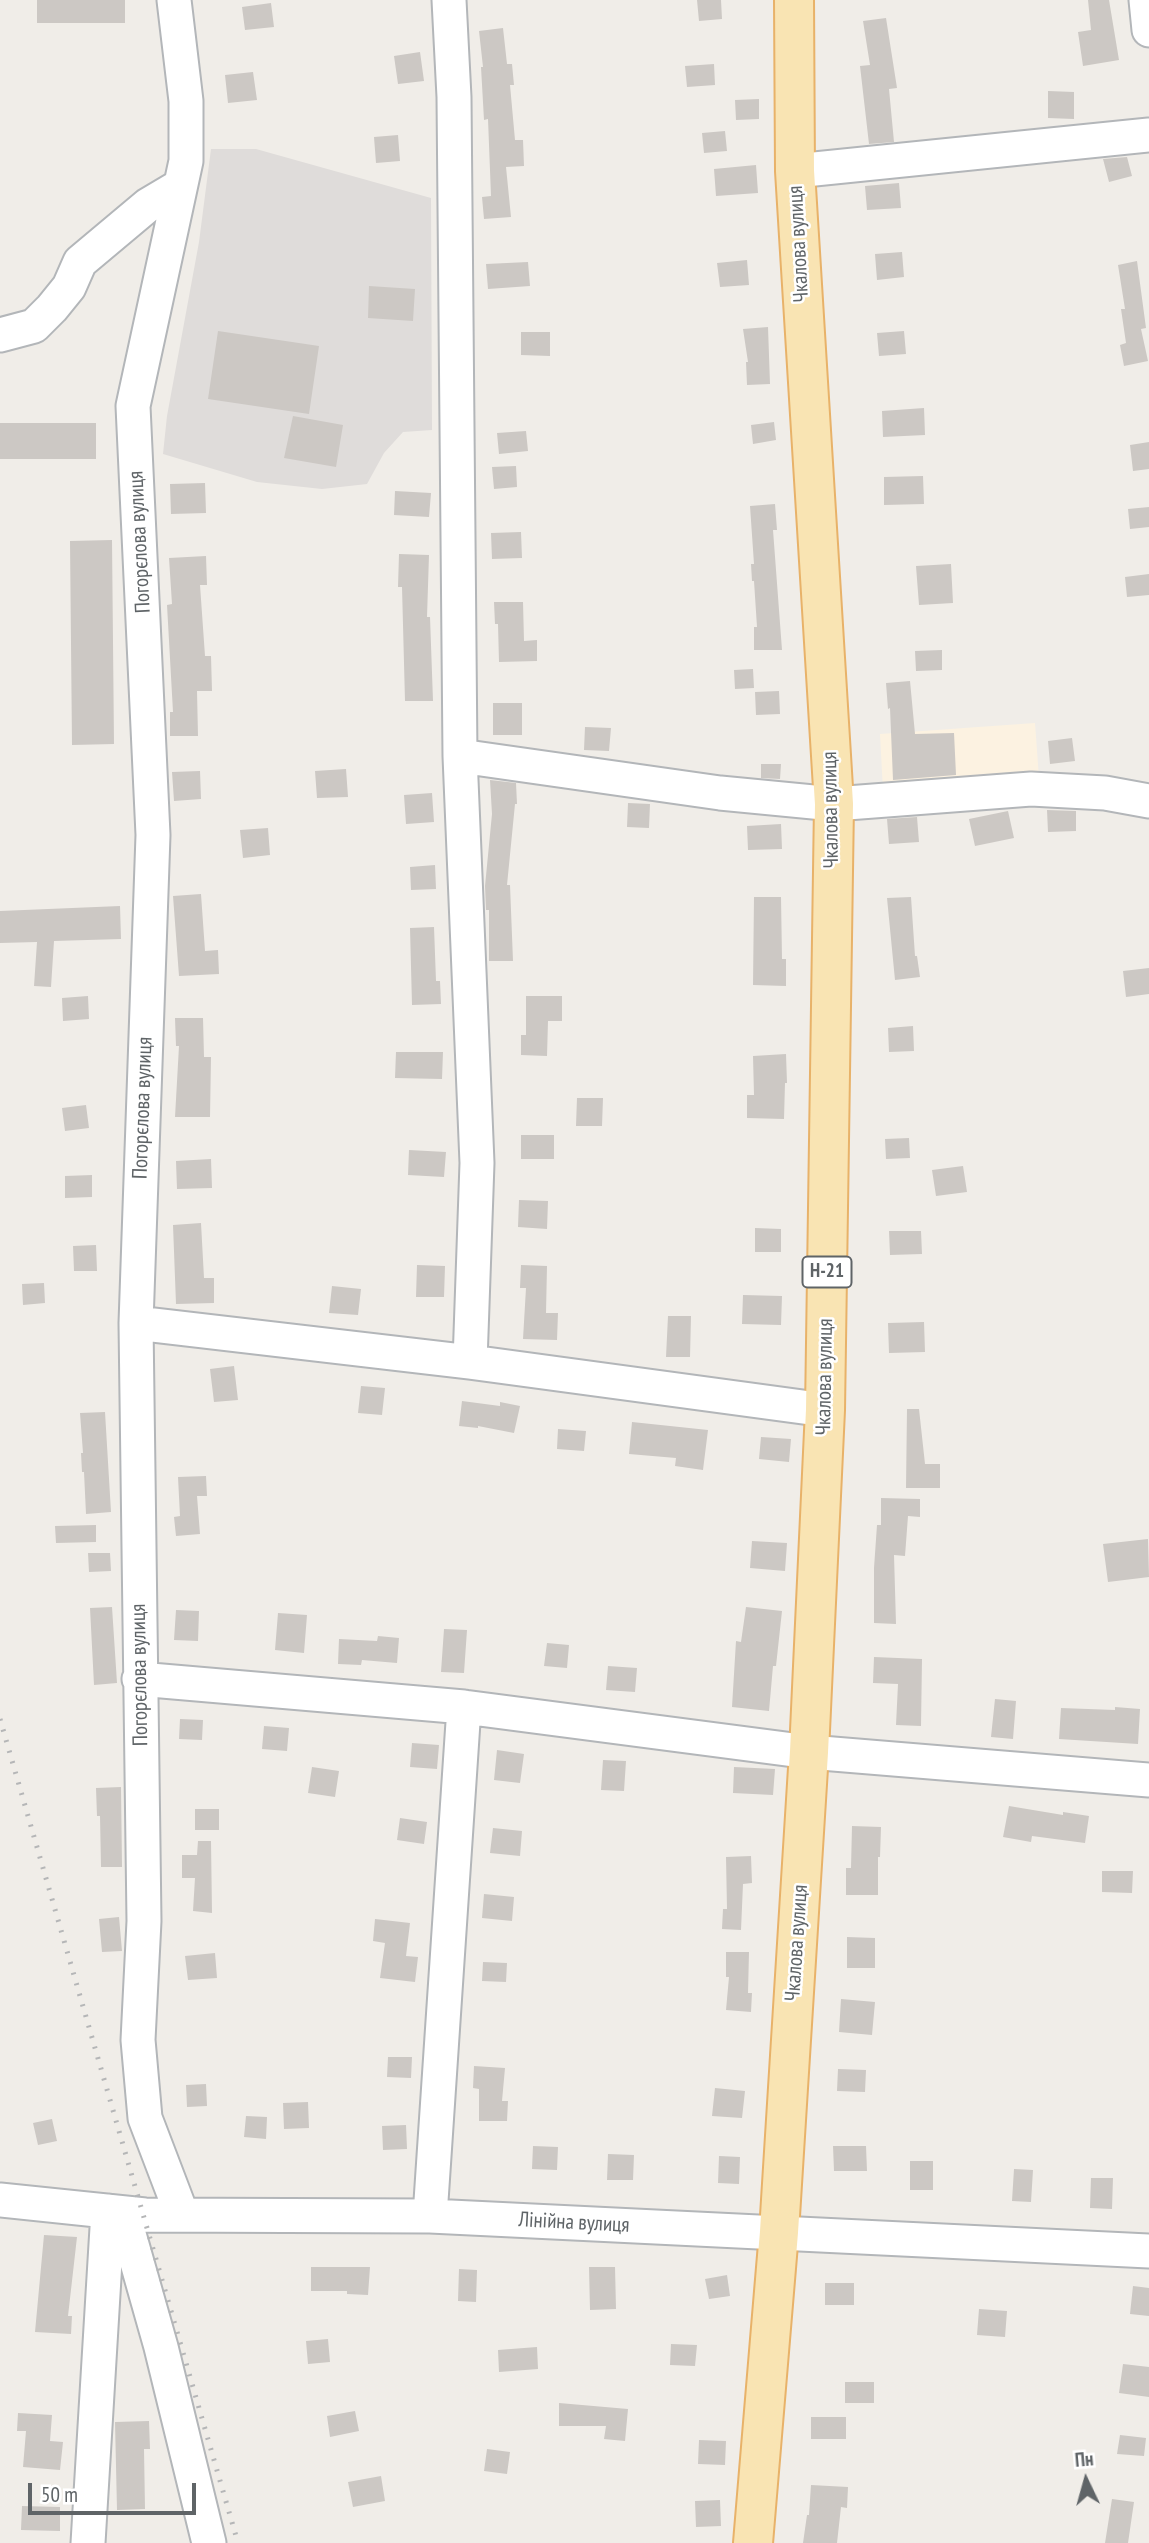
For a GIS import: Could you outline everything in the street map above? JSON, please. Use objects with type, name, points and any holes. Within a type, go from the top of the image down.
[{"type":"main road","name":"Чкалова вулиця","points":[[753,2543],[779,2232],[809,1752],[825,1410],[834,804],[795,171],[794,0]]},
{"type":"street","name":"Погорєлова вулиця","points":[[174,0],[186,101],[186,161],[134,406],[153,835],[136,1323],[144,1921],[138,2040],[145,2118],[182,2215]]},
{"type":"street","points":[[449,0],[454,97],[460,756],[477,1163],[470,1362]]},
{"type":"street","points":[[1146,0],[1149,30]]},
{"type":"street","points":[[795,171],[1149,135]]},
{"type":"street","points":[[0,335],[33,326],[52,309],[69,286],[80,262],[148,205],[180,186]]},
{"type":"street","points":[[460,756],[720,793],[834,804],[1031,789],[1105,793],[1149,801]]},
{"type":"street","points":[[136,1323],[470,1362],[825,1410]]},
{"type":"street","points":[[139,1679],[464,1707],[809,1752],[1149,1780]]},
{"type":"street","points":[[430,2216],[464,1707]]},
{"type":"street","name":"Лінійна вулиця","points":[[0,2200],[115,2212],[182,2215],[430,2216],[1149,2250]]},
{"type":"street","points":[[88,2543],[115,2212]]},
{"type":"street","points":[[115,2212],[161,2347],[209,2543]]},
{"type":"shaded area","points":[[211,149],[256,149],[431,198],[432,430],[403,432],[384,453],[367,484],[322,489],[257,482],[163,454],[167,416],[199,242]]},
{"type":"shaded area","points":[[1035,723],[1039,778],[883,791],[880,734]]},
{"type":"building","points":[[37,0],[125,0],[125,23],[37,23]]},
{"type":"building","points":[[697,0],[721,0],[722,19],[699,21]]},
{"type":"building","points":[[1088,0],[1109,0],[1119,60],[1083,66],[1078,32],[1091,30]]},
{"type":"building","points":[[271,3],[274,27],[245,30],[242,7]]},
{"type":"building","points":[[886,18],[897,88],[889,89],[894,142],[869,144],[860,66],[870,65],[863,21]]},
{"type":"building","points":[[503,28],[507,64],[512,64],[514,85],[510,85],[515,140],[523,140],[524,166],[506,167],[511,217],[484,219],[482,197],[491,196],[488,119],[484,120],[479,31]]},
{"type":"building","points":[[420,52],[424,81],[398,84],[394,56]]},
{"type":"building","points":[[714,64],[715,85],[687,87],[685,66]]},
{"type":"building","points":[[253,72],[257,100],[228,103],[225,75]]},
{"type":"building","points":[[1048,91],[1074,92],[1074,119],[1048,118]]},
{"type":"building","points":[[759,99],[759,119],[736,120],[735,100]]},
{"type":"building","points":[[725,131],[727,151],[704,153],[702,133]]},
{"type":"building","points":[[398,135],[400,161],[376,163],[374,137]]},
{"type":"building","points":[[1127,157],[1132,176],[1109,182],[1103,159]]},
{"type":"building","points":[[756,165],[758,193],[716,196],[714,169]]},
{"type":"building","points":[[899,183],[901,208],[867,210],[865,186]]},
{"type":"building","points":[[902,252],[904,277],[877,280],[875,254]]},
{"type":"building","points":[[747,260],[749,285],[720,287],[717,263]]},
{"type":"building","points":[[1137,261],[1146,328],[1141,329],[1148,361],[1124,366],[1120,345],[1126,343],[1121,309],[1125,309],[1118,265]]},
{"type":"building","points":[[528,262],[530,286],[488,289],[486,264]]},
{"type":"building","points":[[369,286],[415,289],[413,321],[368,318]]},
{"type":"building","points":[[768,327],[770,384],[747,385],[748,362],[743,329]]},
{"type":"building","points":[[218,331],[319,346],[309,414],[208,399]]},
{"type":"building","points":[[904,331],[906,354],[879,356],[877,333]]},
{"type":"building","points":[[521,332],[550,332],[550,356],[521,355]]},
{"type":"building","points":[[924,408],[925,435],[883,437],[882,411]]},
{"type":"building","points":[[293,416],[343,425],[336,467],[284,458]]},
{"type":"building","points":[[774,422],[776,440],[753,444],[751,425]]},
{"type":"building","points":[[0,423],[96,423],[96,459],[0,459]]},
{"type":"building","points":[[526,431],[528,451],[499,454],[497,433]]},
{"type":"building","points":[[1149,442],[1149,469],[1133,471],[1130,445]]},
{"type":"building","points":[[516,466],[517,487],[494,489],[492,467]]},
{"type":"building","points":[[923,476],[924,504],[884,505],[884,477]]},
{"type":"building","points":[[205,483],[206,513],[171,514],[170,484]]},
{"type":"building","points":[[395,491],[431,493],[429,517],[394,515]]},
{"type":"building","points":[[775,504],[777,530],[773,530],[782,650],[754,650],[754,627],[757,627],[751,564],[754,564],[750,506]]},
{"type":"building","points":[[1149,507],[1149,527],[1130,529],[1128,509]]},
{"type":"building","points":[[521,532],[522,558],[492,559],[491,533]]},
{"type":"building","points":[[112,540],[114,744],[72,745],[70,541]]},
{"type":"building","points":[[399,554],[429,555],[427,617],[430,617],[433,701],[405,701],[402,587],[398,587]]},
{"type":"building","points":[[206,556],[207,585],[200,585],[205,656],[211,656],[212,691],[197,691],[198,736],[170,736],[170,712],[173,712],[167,605],[172,604],[169,558]]},
{"type":"building","points":[[951,564],[953,603],[919,605],[916,566]]},
{"type":"building","points":[[1149,574],[1149,595],[1127,597],[1125,577]]},
{"type":"building","points":[[494,602],[523,602],[524,641],[537,640],[537,661],[499,662],[498,624],[495,624]]},
{"type":"building","points":[[942,650],[942,670],[916,671],[915,651]]},
{"type":"building","points":[[753,669],[754,688],[735,689],[734,670]]},
{"type":"building","points":[[910,681],[915,734],[954,733],[956,775],[893,780],[890,708],[888,709],[886,683]]},
{"type":"building","points":[[779,691],[780,714],[756,715],[755,692]]},
{"type":"building","points":[[493,703],[522,703],[522,735],[493,735]]},
{"type":"building","points":[[585,727],[611,728],[609,751],[584,750]]},
{"type":"building","points":[[1072,738],[1075,761],[1050,764],[1048,741]]},
{"type":"building","points":[[761,764],[781,764],[780,779],[761,778]]},
{"type":"building","points":[[346,769],[348,797],[317,798],[315,771]]},
{"type":"building","points":[[200,771],[201,799],[174,801],[172,772]]},
{"type":"building","points":[[490,780],[516,783],[517,804],[507,885],[510,885],[513,961],[489,961],[489,910],[486,910],[485,886],[492,814]]},
{"type":"building","points":[[432,793],[434,822],[406,824],[404,795]]},
{"type":"building","points":[[628,803],[650,804],[649,828],[627,827]]},
{"type":"building","points":[[1047,810],[1076,811],[1076,831],[1048,832]]},
{"type":"building","points":[[1008,811],[1014,838],[975,846],[969,819]]},
{"type":"building","points":[[917,817],[919,842],[889,844],[887,819]]},
{"type":"building","points":[[781,824],[782,849],[748,850],[747,826]]},
{"type":"building","points":[[268,828],[270,855],[243,858],[240,830]]},
{"type":"building","points":[[435,865],[436,889],[411,890],[410,867]]},
{"type":"building","points":[[201,894],[205,951],[218,950],[219,974],[179,976],[173,896]]},
{"type":"building","points":[[754,897],[781,897],[782,959],[786,959],[786,986],[753,985]]},
{"type":"building","points":[[911,897],[915,956],[920,977],[895,980],[887,898]]},
{"type":"building","points":[[120,906],[121,939],[54,941],[51,987],[34,986],[37,942],[0,943],[0,911]]},
{"type":"building","points":[[434,927],[436,981],[440,981],[441,1004],[412,1005],[410,928]]},
{"type":"building","points":[[1149,968],[1149,994],[1126,997],[1123,971]]},
{"type":"building","points":[[88,996],[89,1019],[63,1021],[62,998]]},
{"type":"building","points":[[526,996],[562,996],[562,1021],[548,1021],[547,1056],[521,1055],[521,1035],[526,1035]]},
{"type":"building","points":[[175,1018],[203,1018],[204,1057],[211,1057],[210,1117],[175,1117],[179,1046],[176,1046]]},
{"type":"building","points":[[913,1026],[914,1051],[889,1052],[888,1028]]},
{"type":"building","points":[[396,1052],[443,1052],[442,1079],[395,1078]]},
{"type":"building","points":[[786,1054],[784,1119],[747,1118],[747,1095],[754,1095],[753,1056]]},
{"type":"building","points":[[577,1098],[603,1098],[602,1126],[576,1126]]},
{"type":"building","points":[[86,1105],[89,1128],[65,1131],[62,1108]]},
{"type":"building","points":[[521,1135],[554,1135],[554,1159],[521,1159]]},
{"type":"building","points":[[909,1138],[910,1158],[886,1159],[885,1139]]},
{"type":"building","points":[[409,1150],[446,1152],[444,1177],[408,1175]]},
{"type":"building","points":[[211,1159],[212,1188],[177,1189],[176,1161]]},
{"type":"building","points":[[963,1166],[967,1192],[936,1196],[932,1170]]},
{"type":"building","points":[[92,1175],[92,1197],[65,1198],[65,1176]]},
{"type":"building","points":[[519,1200],[548,1201],[547,1229],[518,1227]]},
{"type":"building","points":[[201,1223],[204,1278],[214,1278],[214,1303],[176,1304],[173,1225]]},
{"type":"building","points":[[755,1228],[781,1229],[781,1252],[755,1252]]},
{"type":"building","points":[[889,1231],[921,1231],[922,1254],[890,1255]]},
{"type":"building","points":[[96,1245],[97,1271],[74,1271],[73,1246]]},
{"type":"building","points":[[417,1265],[445,1266],[444,1297],[416,1297]]},
{"type":"building","points":[[521,1265],[547,1266],[546,1313],[558,1313],[557,1340],[523,1339],[526,1288],[520,1288]]},
{"type":"building","points":[[44,1283],[45,1303],[23,1305],[22,1284]]},
{"type":"building","points":[[332,1286],[361,1289],[358,1315],[329,1313]]},
{"type":"building","points":[[743,1295],[782,1296],[781,1325],[742,1324]]},
{"type":"building","points":[[668,1316],[691,1316],[690,1357],[666,1357]]},
{"type":"building","points":[[924,1322],[925,1352],[889,1353],[888,1323]]},
{"type":"building","points":[[234,1366],[238,1400],[214,1402],[210,1369]]},
{"type":"building","points":[[361,1386],[385,1388],[382,1415],[358,1413]]},
{"type":"building","points":[[462,1401],[500,1406],[500,1402],[520,1406],[514,1433],[478,1426],[459,1426]]},
{"type":"building","points":[[907,1409],[919,1409],[925,1464],[940,1464],[940,1488],[906,1488]]},
{"type":"building","points":[[105,1412],[111,1512],[86,1514],[80,1413]]},
{"type":"building","points":[[632,1422],[708,1430],[703,1470],[675,1466],[676,1458],[629,1454]]},
{"type":"building","points":[[558,1429],[586,1431],[584,1451],[557,1449]]},
{"type":"building","points":[[761,1437],[791,1439],[789,1462],[759,1459]]},
{"type":"building","points":[[206,1476],[207,1496],[197,1496],[200,1534],[176,1536],[174,1517],[180,1516],[178,1477]]},
{"type":"building","points":[[881,1498],[920,1499],[920,1517],[908,1516],[905,1556],[894,1555],[896,1624],[874,1623],[874,1568],[877,1525],[881,1525]]},
{"type":"building","points":[[96,1525],[96,1542],[56,1543],[55,1526]]},
{"type":"building","points":[[1148,1539],[1149,1577],[1108,1582],[1103,1544]]},
{"type":"building","points":[[752,1541],[787,1543],[785,1571],[750,1568]]},
{"type":"building","points":[[88,1553],[110,1553],[111,1571],[89,1572]]},
{"type":"building","points":[[112,1607],[117,1683],[94,1685],[90,1608]]},
{"type":"building","points":[[746,1607],[782,1611],[769,1711],[732,1707],[736,1641],[741,1642]]},
{"type":"building","points":[[176,1610],[199,1611],[198,1641],[174,1640]]},
{"type":"building","points":[[278,1613],[307,1615],[304,1653],[275,1650]]},
{"type":"building","points":[[444,1629],[467,1630],[464,1673],[441,1672]]},
{"type":"building","points":[[378,1636],[399,1638],[397,1663],[362,1660],[361,1665],[338,1664],[339,1639],[377,1641]]},
{"type":"building","points":[[547,1643],[569,1645],[567,1668],[544,1666]]},
{"type":"building","points":[[874,1657],[922,1659],[921,1726],[896,1725],[898,1684],[873,1683]]},
{"type":"building","points":[[608,1666],[637,1668],[635,1692],[606,1690]]},
{"type":"building","points":[[995,1699],[1016,1701],[1013,1739],[991,1737]]},
{"type":"building","points":[[1115,1707],[1140,1709],[1138,1744],[1059,1739],[1061,1708],[1115,1710]]},
{"type":"building","points":[[180,1719],[203,1720],[202,1740],[179,1739]]},
{"type":"building","points":[[264,1726],[289,1728],[287,1751],[262,1749]]},
{"type":"building","points":[[412,1743],[439,1745],[437,1769],[410,1767]]},
{"type":"building","points":[[497,1750],[524,1754],[520,1783],[494,1780]]},
{"type":"building","points":[[603,1760],[626,1761],[624,1791],[601,1790]]},
{"type":"building","points":[[312,1767],[339,1771],[335,1797],[308,1793]]},
{"type":"building","points":[[734,1767],[775,1769],[773,1795],[733,1793]]},
{"type":"building","points":[[121,1787],[122,1867],[101,1867],[100,1816],[97,1816],[96,1788]]},
{"type":"building","points":[[1009,1806],[1063,1815],[1063,1812],[1089,1816],[1085,1843],[1032,1836],[1031,1842],[1003,1837]]},
{"type":"building","points":[[195,1809],[219,1809],[219,1830],[195,1830]]},
{"type":"building","points":[[400,1818],[427,1822],[424,1844],[397,1840]]},
{"type":"building","points":[[852,1826],[881,1827],[878,1895],[846,1895],[846,1868],[851,1868]]},
{"type":"building","points":[[493,1828],[522,1831],[520,1856],[490,1853]]},
{"type":"building","points":[[198,1841],[211,1841],[212,1913],[193,1911],[195,1878],[182,1878],[182,1855],[197,1855]]},
{"type":"building","points":[[751,1856],[752,1883],[743,1884],[741,1930],[722,1929],[723,1909],[727,1909],[726,1857]]},
{"type":"building","points":[[1102,1871],[1133,1871],[1132,1893],[1102,1892]]},
{"type":"building","points":[[484,1894],[514,1897],[512,1921],[482,1918]]},
{"type":"building","points":[[119,1917],[122,1951],[102,1952],[99,1919]]},
{"type":"building","points":[[375,1919],[410,1923],[406,1956],[418,1957],[415,1982],[380,1978],[385,1943],[373,1941]]},
{"type":"building","points":[[847,1937],[875,1938],[875,1968],[847,1968]]},
{"type":"building","points":[[726,1952],[749,1952],[748,1993],[752,1993],[751,2012],[726,2010],[729,1977],[726,1977]]},
{"type":"building","points":[[215,1953],[217,1978],[188,1980],[185,1956]]},
{"type":"building","points":[[483,1962],[507,1963],[506,1982],[482,1981]]},
{"type":"building","points":[[841,1999],[875,2002],[872,2035],[839,2032]]},
{"type":"building","points":[[388,2057],[412,2057],[411,2078],[387,2077]]},
{"type":"building","points":[[474,2066],[505,2068],[502,2101],[508,2101],[507,2121],[479,2121],[479,2089],[473,2088]]},
{"type":"building","points":[[838,2069],[866,2070],[865,2092],[837,2091]]},
{"type":"building","points":[[206,2084],[207,2106],[187,2107],[186,2085]]},
{"type":"building","points":[[715,2088],[745,2091],[742,2118],[712,2116]]},
{"type":"building","points":[[308,2102],[309,2128],[284,2129],[283,2103]]},
{"type":"building","points":[[246,2116],[267,2117],[266,2139],[244,2137]]},
{"type":"building","points":[[52,2119],[57,2141],[38,2145],[33,2123]]},
{"type":"building","points":[[406,2125],[407,2149],[383,2150],[382,2126]]},
{"type":"building","points":[[533,2146],[558,2147],[557,2170],[532,2169]]},
{"type":"building","points":[[833,2146],[866,2146],[867,2171],[834,2171]]},
{"type":"building","points":[[608,2154],[634,2155],[633,2180],[607,2180]]},
{"type":"building","points":[[719,2156],[740,2157],[739,2184],[718,2183]]},
{"type":"building","points":[[910,2161],[933,2161],[933,2190],[910,2190]]},
{"type":"building","points":[[1014,2169],[1033,2170],[1031,2202],[1012,2201]]},
{"type":"building","points":[[1091,2178],[1113,2178],[1112,2209],[1090,2208]]},
{"type":"building","points":[[44,2235],[77,2237],[68,2316],[72,2316],[71,2334],[35,2332]]},
{"type":"building","points":[[311,2267],[370,2267],[368,2295],[347,2294],[347,2291],[311,2291]]},
{"type":"building","points":[[589,2267],[615,2267],[616,2309],[590,2310]]},
{"type":"building","points":[[459,2269],[477,2270],[476,2302],[458,2301]]},
{"type":"building","points":[[727,2275],[730,2296],[709,2299],[705,2279]]},
{"type":"building","points":[[825,2283],[854,2283],[854,2305],[825,2305]]},
{"type":"building","points":[[1133,2286],[1149,2288],[1149,2316],[1130,2314]]},
{"type":"building","points":[[979,2309],[1007,2311],[1005,2337],[977,2335]]},
{"type":"building","points":[[328,2339],[330,2362],[308,2364],[306,2341]]},
{"type":"building","points":[[671,2344],[697,2345],[695,2366],[670,2365]]},
{"type":"building","points":[[537,2347],[538,2369],[499,2372],[498,2350]]},
{"type":"building","points":[[1123,2364],[1149,2367],[1149,2397],[1119,2393]]},
{"type":"building","points":[[845,2382],[874,2382],[874,2403],[845,2403]]},
{"type":"building","points":[[559,2403],[628,2409],[625,2441],[604,2439],[606,2426],[559,2426]]},
{"type":"building","points":[[355,2411],[359,2431],[330,2437],[327,2416]]},
{"type":"building","points":[[18,2413],[52,2415],[50,2441],[63,2442],[60,2470],[23,2467],[26,2431],[17,2431]]},
{"type":"building","points":[[811,2417],[846,2417],[846,2439],[811,2439]]},
{"type":"building","points":[[149,2421],[150,2449],[144,2449],[145,2509],[117,2510],[115,2422]]},
{"type":"building","points":[[1120,2435],[1146,2438],[1144,2456],[1117,2454]]},
{"type":"building","points":[[699,2440],[726,2441],[725,2465],[698,2464]]},
{"type":"building","points":[[487,2449],[510,2452],[507,2474],[484,2471]]},
{"type":"building","points":[[381,2476],[385,2501],[353,2507],[348,2482]]},
{"type":"building","points":[[811,2485],[848,2487],[847,2508],[841,2507],[837,2543],[803,2543],[809,2515]]},
{"type":"building","points":[[1112,2499],[1134,2502],[1128,2543],[1105,2543]]},
{"type":"building","points":[[720,2500],[721,2526],[696,2527],[695,2501]]},
{"type":"building","points":[[22,2506],[60,2507],[60,2531],[21,2530]]},
{"type":"railway","points":[[0,1719],[238,2543]]}]
